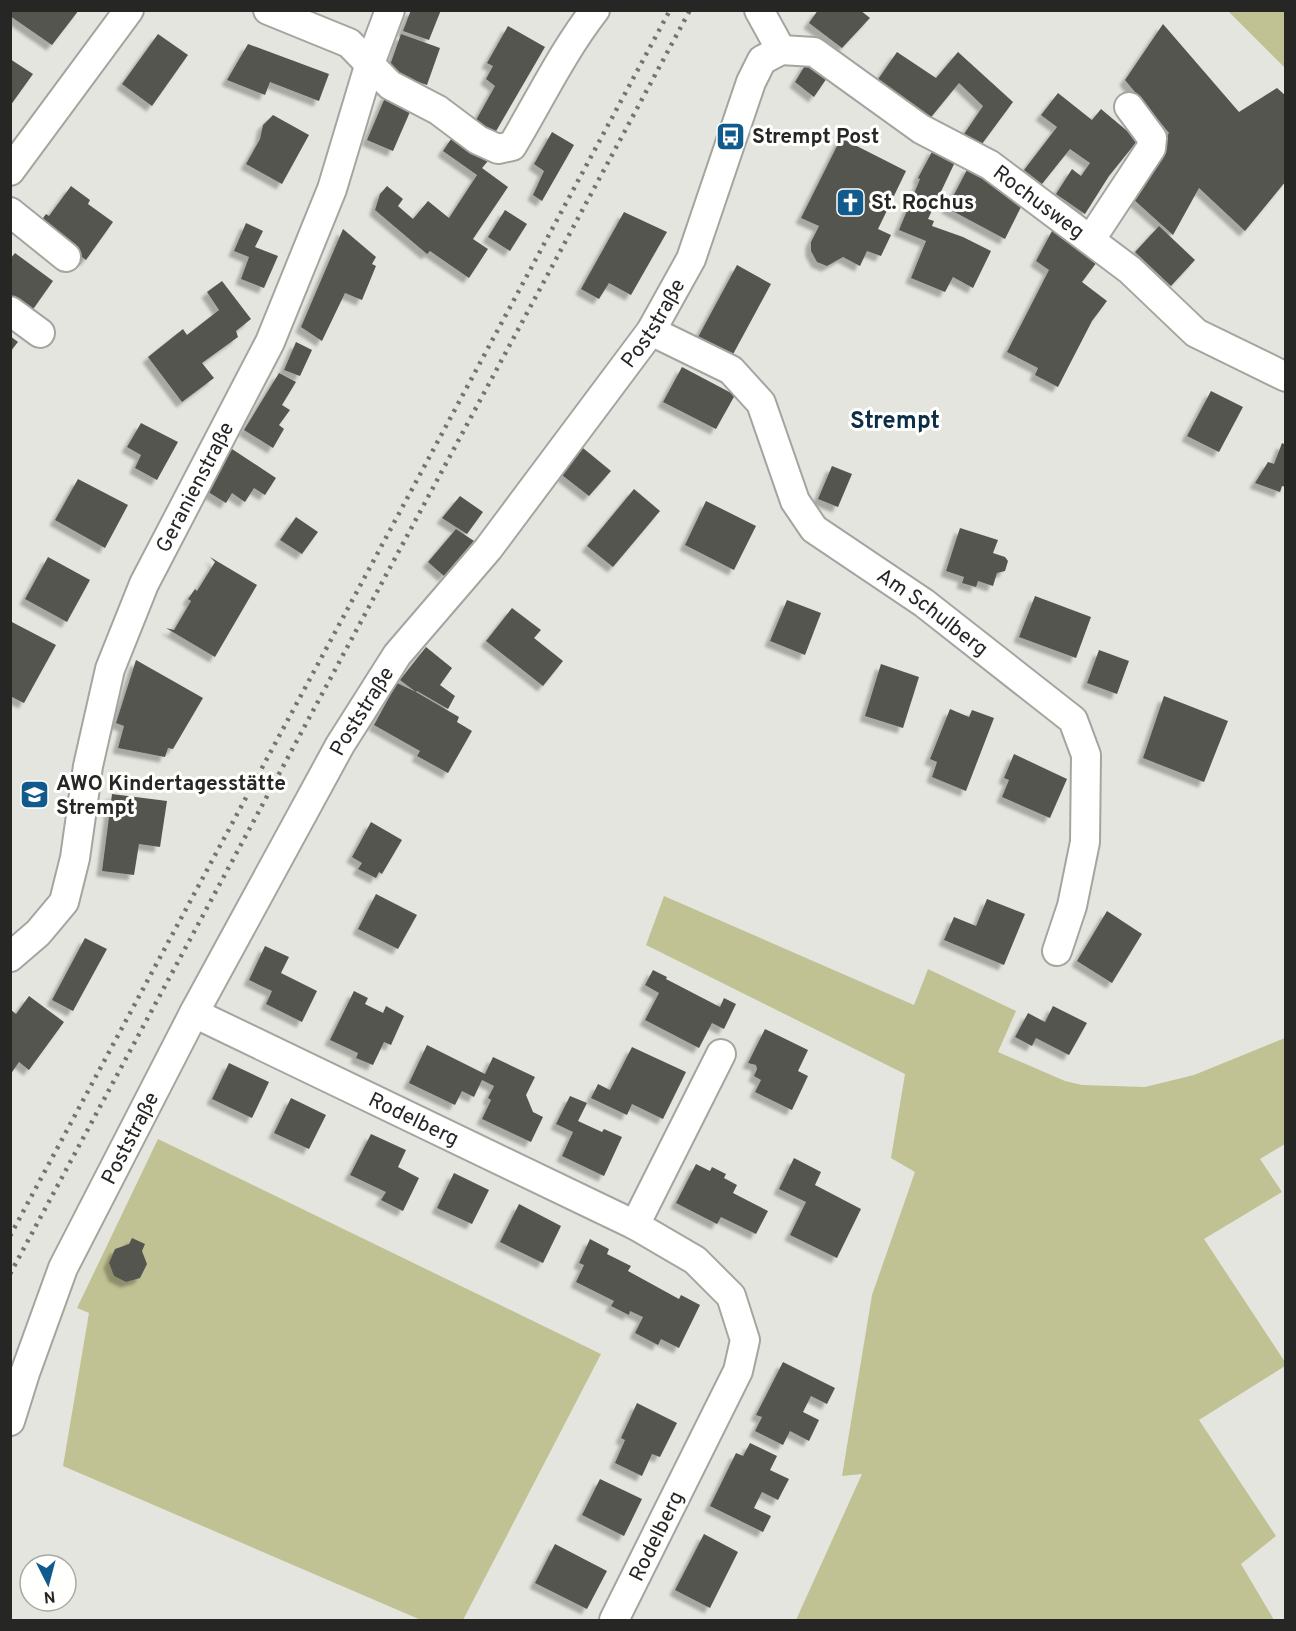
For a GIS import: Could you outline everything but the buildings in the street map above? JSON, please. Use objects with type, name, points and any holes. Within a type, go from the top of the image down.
[{"type":"street","points":[[10,171],[129,10]]},
{"type":"street","points":[[268,10],[349,43],[390,86],[438,110],[478,140],[498,149],[512,146],[574,38],[595,10]]},
{"type":"street","name":"Geranienstraße","points":[[10,957],[38,933],[64,902],[75,858],[88,766],[110,669],[144,584],[270,342],[332,189],[369,66],[390,10]]},
{"type":"street","points":[[759,10],[781,50]]},
{"type":"street","name":"Rochusweg","points":[[781,50],[814,52],[921,129],[990,165],[1130,270],[1196,333],[1286,377]]},
{"type":"street","name":"Poststraße","points":[[10,1421],[63,1268],[194,1013],[340,744],[396,655],[488,549],[651,330],[691,259],[751,82],[762,60],[781,50]]},
{"type":"street","points":[[1091,239],[1151,148],[1152,138],[1129,107]]},
{"type":"street","points":[[10,212],[66,257]]},
{"type":"street","points":[[10,311],[40,333]]},
{"type":"street","name":"Am Schulberg","points":[[651,330],[731,370],[761,403],[795,501],[814,529],[924,603],[1073,720],[1086,755],[1085,842],[1072,906],[1057,951]]},
{"type":"street","name":"Rodelberg","points":[[194,1013],[635,1225],[695,1260],[731,1296],[745,1340],[738,1371],[614,1620]]},
{"type":"street","points":[[635,1225],[721,1054]]},
{"type":"green space","points":[[1228,11],[1285,11],[1285,68]]},
{"type":"green space","points":[[664,896],[914,1005],[928,969],[1016,1011],[998,1052],[1065,1081],[1082,1085],[1145,1087],[1194,1075],[1285,1038],[1285,1144],[1260,1159],[1282,1192],[1204,1239],[1285,1362],[1285,1366],[1199,1420],[1276,1536],[1241,1564],[1274,1620],[796,1620],[862,1474],[842,1476],[872,1295],[915,1172],[891,1158],[905,1074],[646,945]]},
{"type":"green space","points":[[158,1139],[601,1354],[463,1620],[421,1620],[63,1466],[89,1313],[77,1308]]},
{"type":"railway","points":[[10,1236],[670,10]]},
{"type":"railway","points":[[10,1274],[690,10]]},
{"type":"place","name":"Strempt Post","points":[[731,136]]},
{"type":"place","name":"St. Rochus","points":[[850,202]]},
{"type":"place","name":"AWO Kindertagesstätte Strempt","points":[[35,795]]},
{"type":"district","name":"Strempt","points":[[895,420]]}]
